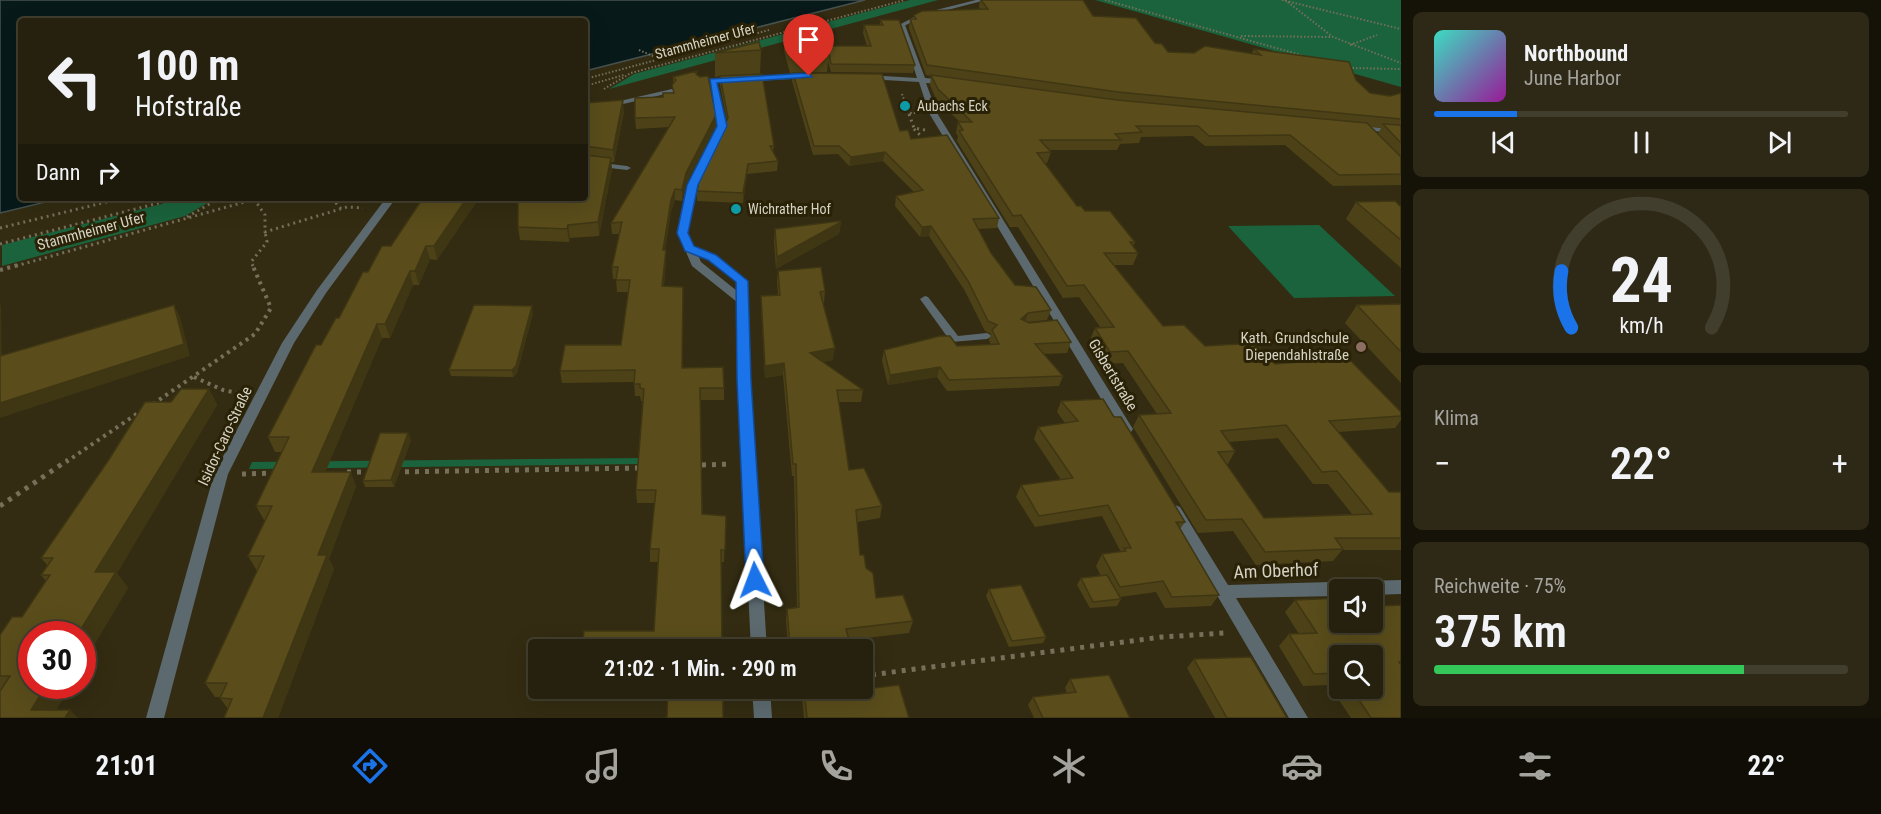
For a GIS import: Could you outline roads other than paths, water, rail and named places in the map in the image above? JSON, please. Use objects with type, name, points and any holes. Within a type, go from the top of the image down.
[{"type":"street","name":"Gisbertstraße","points":[[902,25],[922,79],[922,89],[933,114],[1059,325],[1131,437]]},
{"type":"street","points":[[758,639],[748,464],[742,301],[696,264],[682,233],[693,185],[722,126],[710,81],[820,76]]},
{"type":"street","points":[[861,76],[956,83]]},
{"type":"street","points":[[1344,126],[1401,132]]},
{"type":"street","points":[[1364,128],[1371,136]]},
{"type":"street","name":"Isidor-Caro-Straße","points":[[155,718],[221,474],[288,343],[321,292],[387,204]]},
{"type":"street","points":[[1168,499],[1299,718]]},
{"type":"street","name":"Am Oberhof","points":[[1224,592],[1401,587]]},
{"type":"street","points":[[762,699],[763,718]]},
{"type":"lane","points":[[902,25],[922,15],[983,0]]},
{"type":"lane","points":[[588,110],[672,91]]},
{"type":"lane","points":[[588,163],[627,168]]},
{"type":"lane","points":[[925,299],[955,340],[987,336]]},
{"type":"place","name":"Aubachs Eck","points":[[905,106]]},
{"type":"place","name":"Wichrather Hof","points":[[736,209]]},
{"type":"place","name":"Kath. Grundschule Diependahlstraße","points":[[1361,347]]}]
